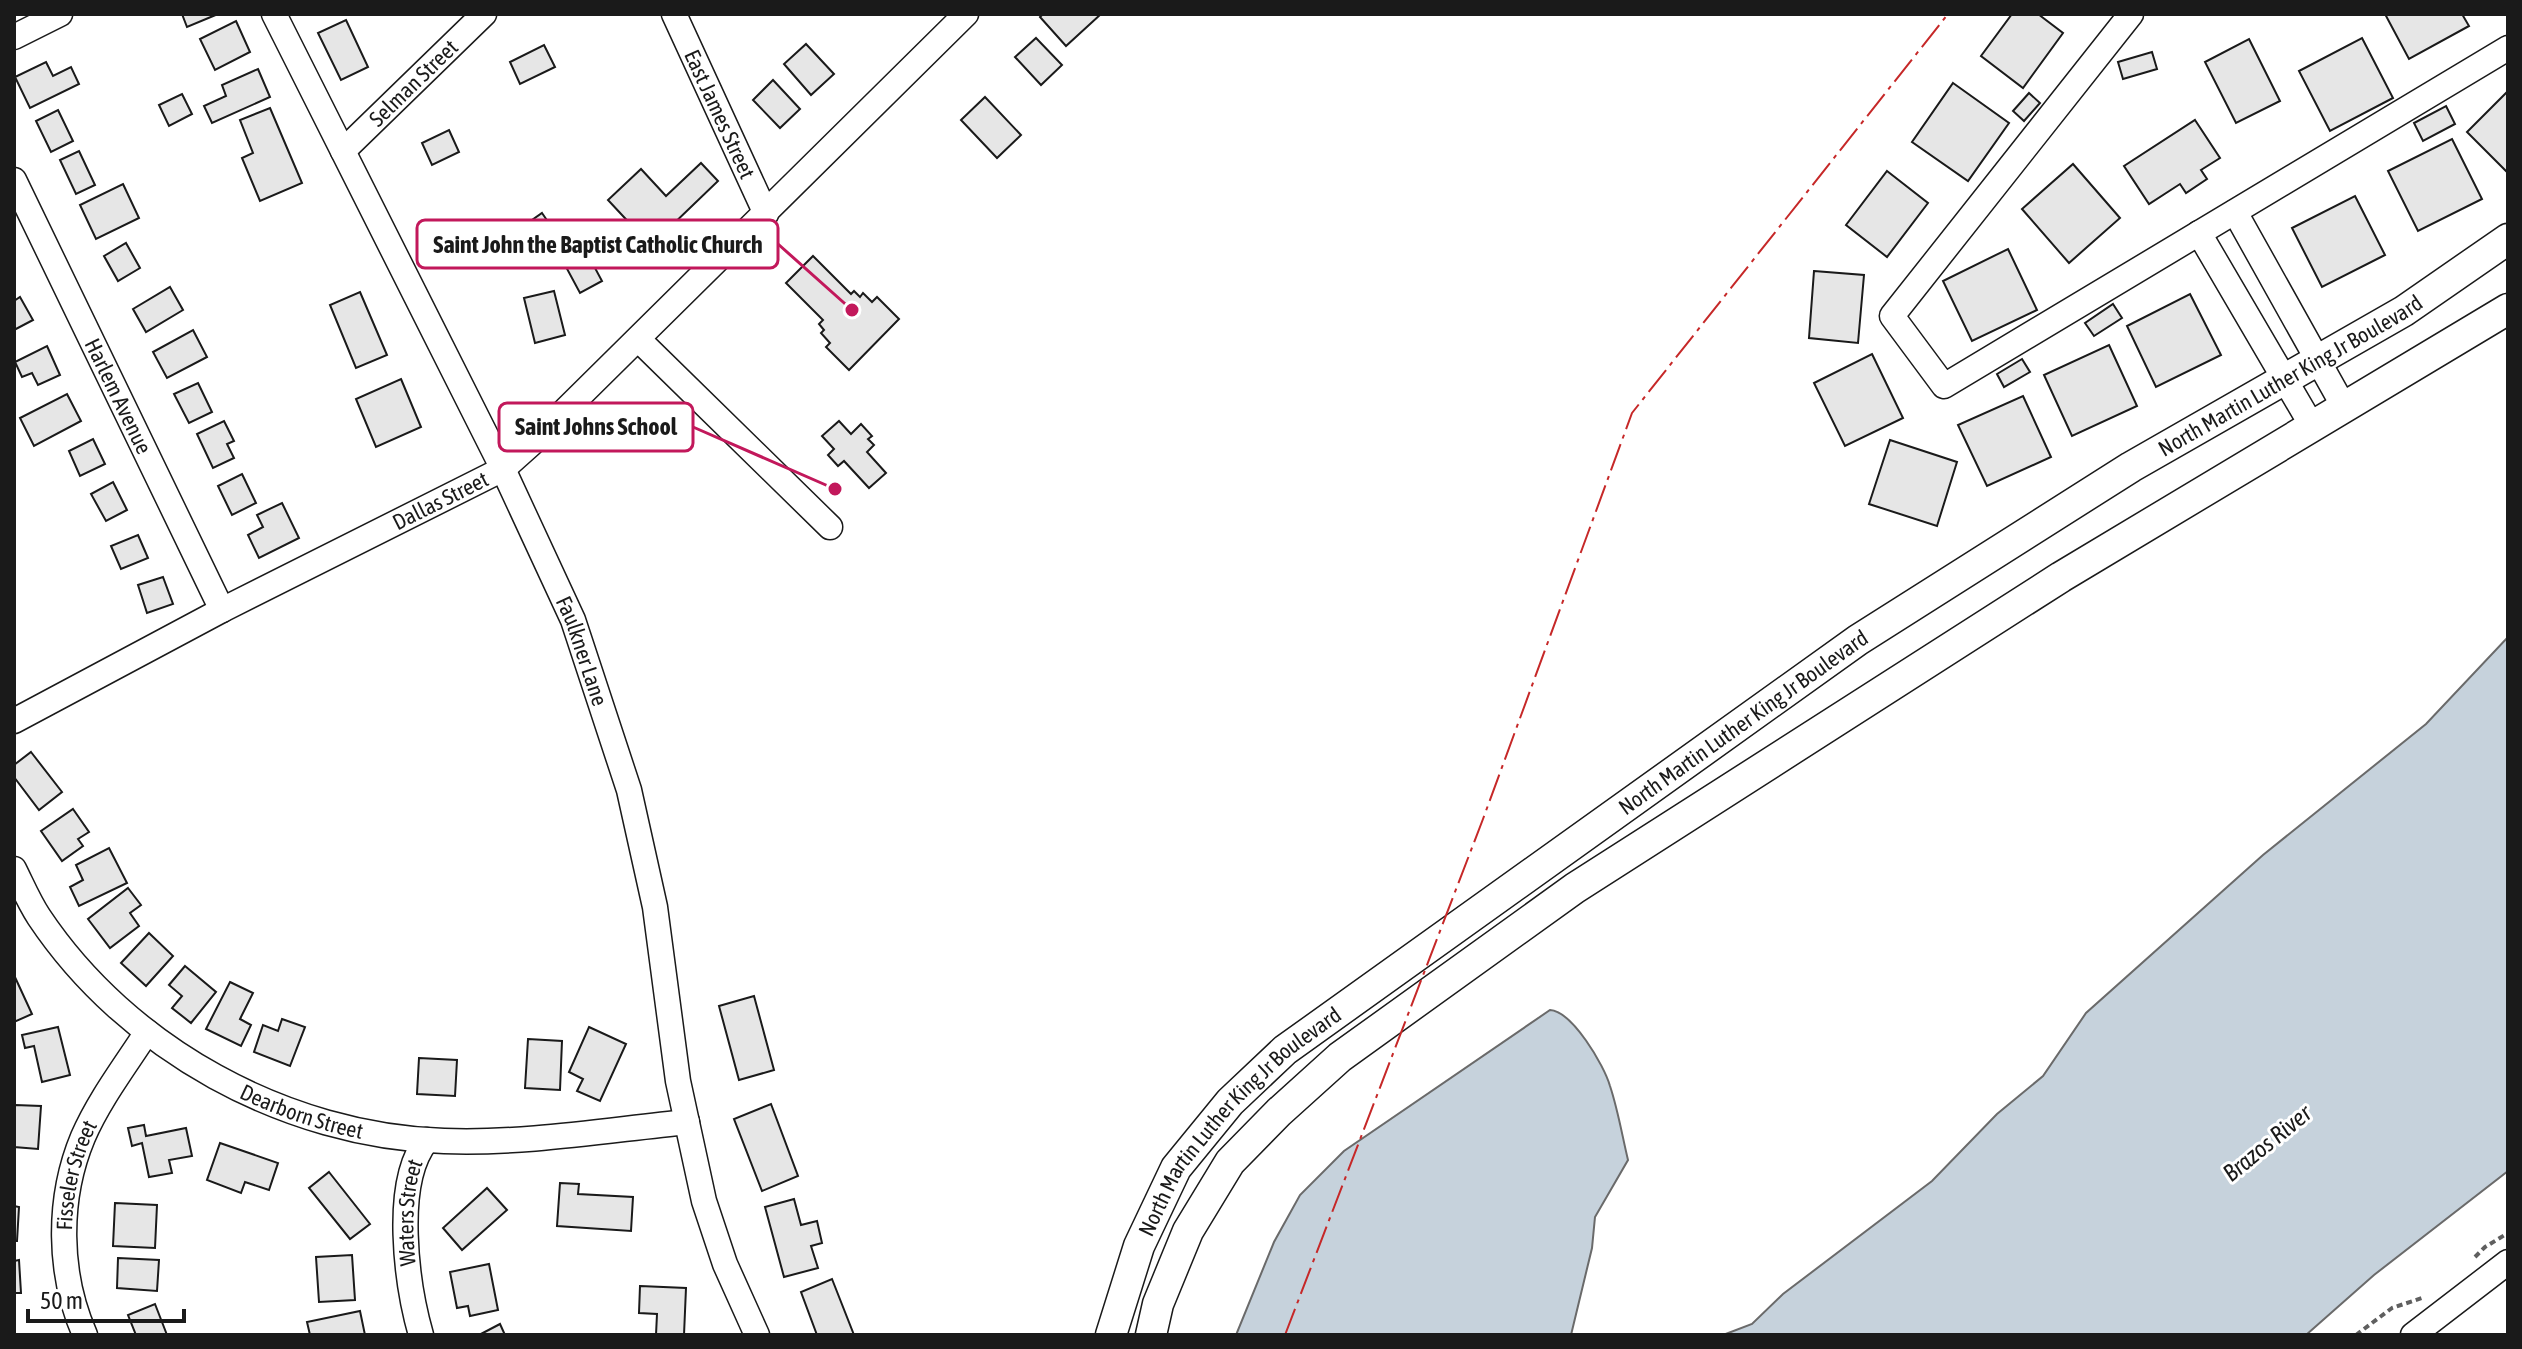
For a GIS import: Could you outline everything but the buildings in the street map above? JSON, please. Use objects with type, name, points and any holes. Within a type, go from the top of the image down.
[{"type":"main road","name":"North Martin Luther King Jr Boulevard","points":[[1111,1335],[1139,1246],[1176,1168],[1230,1102],[1285,1050],[1858,640],[2131,467],[2404,311],[2508,239]]},
{"type":"main road","name":"North Martin Luther King Jr Boulevard","points":[[1151,1335],[1158,1304],[1188,1231],[1230,1162],[1340,1057],[1588,880],[2061,577],[2508,309]]},
{"type":"street","points":[[14,37],[60,14]]},
{"type":"street","name":"Faulkner Lane","points":[[274,14],[503,469],[573,620],[629,790],[655,907],[678,1081],[704,1201],[725,1264],[757,1335]]},
{"type":"street","name":"Selman Street","points":[[343,151],[484,14]]},
{"type":"street","name":"East James Street","points":[[674,14],[766,214]]},
{"type":"street","name":"Dallas Street","points":[[14,721],[222,610],[503,469],[766,214],[966,14]]},
{"type":"street","points":[[2131,14],[1892,316],[1944,386],[2508,48]]},
{"type":"street","name":"Harlem Avenue","points":[[14,180],[222,610]]},
{"type":"street","points":[[2235,212],[2344,407]]},
{"type":"street","points":[[2199,233],[2312,426]]},
{"type":"street","points":[[638,339],[830,527]]},
{"type":"street","name":"Dearborn Street","points":[[14,869],[37,915],[90,981],[147,1032],[181,1056],[277,1106],[373,1133],[427,1140],[490,1141],[687,1122]]},
{"type":"street","name":"Fisseler Street","points":[[85,1335],[74,1304],[65,1258],[67,1192],[83,1137],[102,1101],[147,1032]]},
{"type":"street","name":"Waters Street","points":[[421,1335],[409,1292],[405,1227],[417,1151],[427,1140]]},
{"type":"street","points":[[2413,1335],[2508,1262]]},
{"type":"path","points":[[2469,1262],[2485,1247],[2508,1233]]},
{"type":"path","points":[[2356,1335],[2392,1308],[2430,1295]]},
{"type":"water","name":"Brazos River","points":[[2508,637],[2508,1171],[2374,1275],[2306,1335],[1723,1335],[1752,1324],[1783,1294],[1932,1181],[1997,1114],[2043,1076],[2086,1013],[2263,855],[2426,724]]},
{"type":"water","points":[[1550,1010],[1568,1019],[1601,1065],[1613,1095],[1628,1160],[1595,1217],[1592,1248],[1571,1335],[1236,1335],[1274,1242],[1300,1195],[1344,1151]]},
{"type":"power","points":[[1285,1335],[1483,819],[1632,413],[1948,14]]},
{"type":"place","name":"Saint John the Baptist Catholic Church","points":[[852,310]]},
{"type":"place","name":"Saint Johns School","points":[[835,489]]}]
